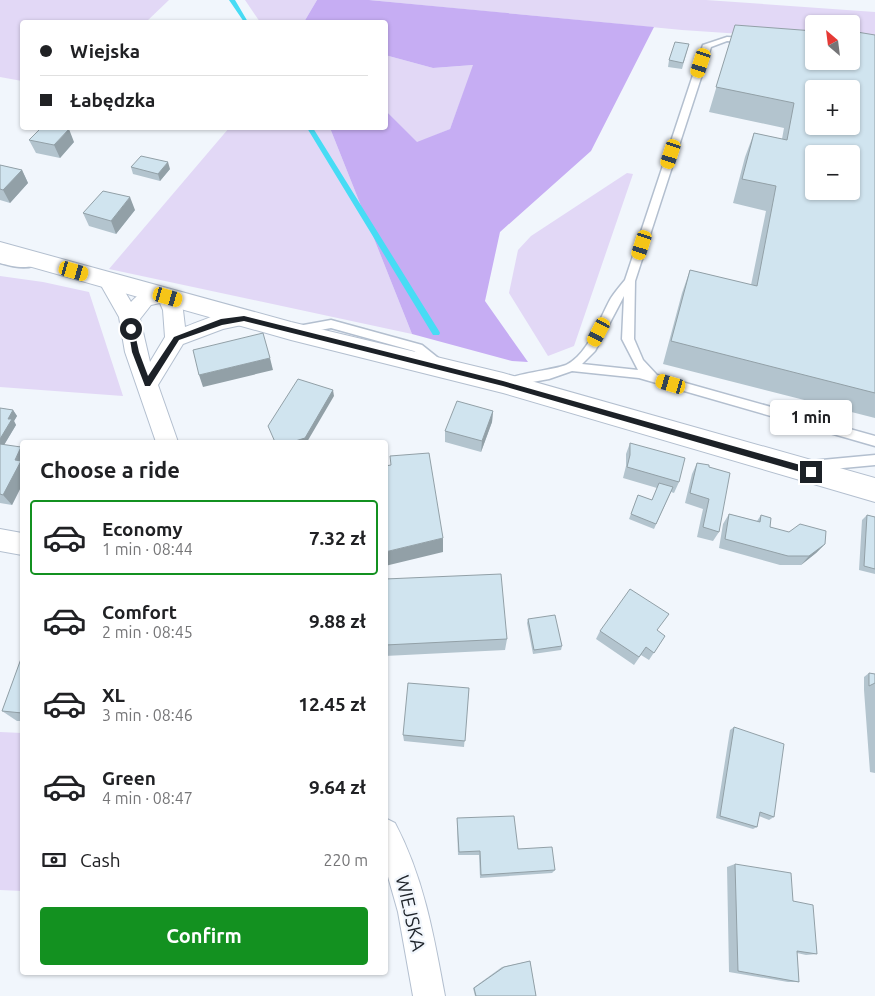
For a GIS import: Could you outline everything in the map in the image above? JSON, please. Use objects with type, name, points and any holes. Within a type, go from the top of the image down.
[{"type":"street","points":[[0,250],[291,332],[503,384],[875,490]]},
{"type":"street","points":[[108,280],[129,317],[136,352],[165,440]]},
{"type":"street","points":[[129,317],[144,300],[164,296]]},
{"type":"street","points":[[148,384],[176,338],[173,310],[164,296]]},
{"type":"street","points":[[176,338],[221,322],[244,318]]},
{"type":"street","points":[[0,540],[20,544]]},
{"type":"street","name":"WIEJSKA","points":[[388,840],[402,871],[414,913],[429,996]]},
{"type":"lane","points":[[654,379],[639,362],[628,339],[630,281],[706,45],[727,39],[756,41]]},
{"type":"lane","points":[[0,259],[13,263],[41,262]]},
{"type":"lane","points":[[572,367],[590,348],[616,299],[630,281]]},
{"type":"lane","points":[[503,384],[549,375],[572,367],[639,374],[875,441]]},
{"type":"lane","points":[[796,468],[875,460]]},
{"type":"shaded area","points":[[0,0],[169,0],[148,20],[20,20],[20,81],[0,77]]},
{"type":"shaded area","points":[[245,0],[317,0],[305,20],[259,20]]},
{"type":"shaded area","points":[[317,0],[369,0],[654,27],[591,151],[500,232],[485,301],[528,362],[512,361],[412,334],[331,130],[388,130],[388,113],[417,142],[450,129],[473,65],[433,68],[388,56],[388,20],[305,20]]},
{"type":"shaded area","points":[[369,0],[706,0],[875,12],[875,43],[860,42],[860,15],[805,15],[805,38],[682,30]]},
{"type":"shaded area","points":[[388,56],[433,68],[474,65],[450,129],[417,143],[388,113]]},
{"type":"shaded area","points":[[227,130],[331,130],[412,334],[109,269]]},
{"type":"shaded area","points":[[627,173],[633,174],[574,346],[548,356],[509,293],[518,250],[531,236]]},
{"type":"shaded area","points":[[0,276],[43,282],[89,292],[123,396],[0,387]]},
{"type":"shaded area","points":[[0,732],[20,733],[20,891],[0,890]]},
{"type":"building","points":[[735,25],[805,30],[805,70],[860,70],[860,32],[875,35],[875,393],[671,341],[690,270],[757,286],[776,186],[742,179],[754,133],[787,140],[794,103],[716,87]]},
{"type":"building","points":[[675,42],[689,44],[683,63],[669,60]]},
{"type":"building","points":[[39,130],[68,130],[54,145],[29,140]]},
{"type":"building","points":[[141,156],[168,162],[158,174],[131,167]]},
{"type":"building","points":[[0,165],[22,170],[3,190],[0,189]]},
{"type":"building","points":[[103,191],[130,197],[111,221],[83,213]]},
{"type":"building","points":[[263,333],[270,358],[199,375],[193,350]]},
{"type":"building","points":[[298,379],[333,390],[305,438],[298,440],[274,440],[268,426]]},
{"type":"building","points":[[457,401],[493,411],[482,441],[445,431]]},
{"type":"building","points":[[0,408],[13,410],[8,419],[12,419],[0,439]]},
{"type":"building","points":[[630,443],[685,458],[679,482],[627,467]]},
{"type":"building","points":[[0,444],[20,447],[15,460],[20,461],[20,463],[3,495],[0,494]]},
{"type":"building","points":[[429,453],[443,538],[388,551],[388,466],[391,465],[390,456]]},
{"type":"building","points":[[697,463],[709,465],[709,467],[730,473],[719,532],[703,527],[709,499],[690,493]]},
{"type":"building","points":[[659,483],[673,487],[656,524],[631,514],[638,495],[652,500]]},
{"type":"building","points":[[729,514],[760,522],[761,515],[771,518],[770,527],[789,532],[800,524],[826,531],[825,544],[809,556],[788,556],[725,539]]},
{"type":"building","points":[[867,515],[875,517],[875,569],[864,566]]},
{"type":"building","points":[[501,574],[507,639],[388,645],[388,579]]},
{"type":"building","points":[[630,589],[669,614],[657,630],[665,636],[654,653],[646,647],[639,657],[600,631]]},
{"type":"building","points":[[555,615],[562,646],[534,650],[528,619]]},
{"type":"building","points":[[20,662],[20,713],[2,711]]},
{"type":"building","points":[[869,673],[875,674],[875,683],[869,686]]},
{"type":"building","points":[[408,683],[469,688],[465,741],[403,735]]},
{"type":"building","points":[[734,727],[784,744],[774,817],[760,812],[757,827],[720,816]]},
{"type":"building","points":[[514,816],[518,849],[552,847],[555,870],[481,875],[480,851],[459,852],[457,818]]},
{"type":"building","points":[[735,864],[791,873],[793,901],[813,905],[817,954],[797,951],[799,982],[738,971]]},
{"type":"building","points":[[530,961],[536,996],[476,996],[474,988],[504,967]]},
{"type":"waterway","points":[[232,0],[245,20]]},
{"type":"waterway","points":[[311,130],[436,333]]},
{"type":"route","points":[[131,329],[132,341],[148,384],[176,338],[221,322],[244,318],[291,332],[503,384],[811,472]]}]
